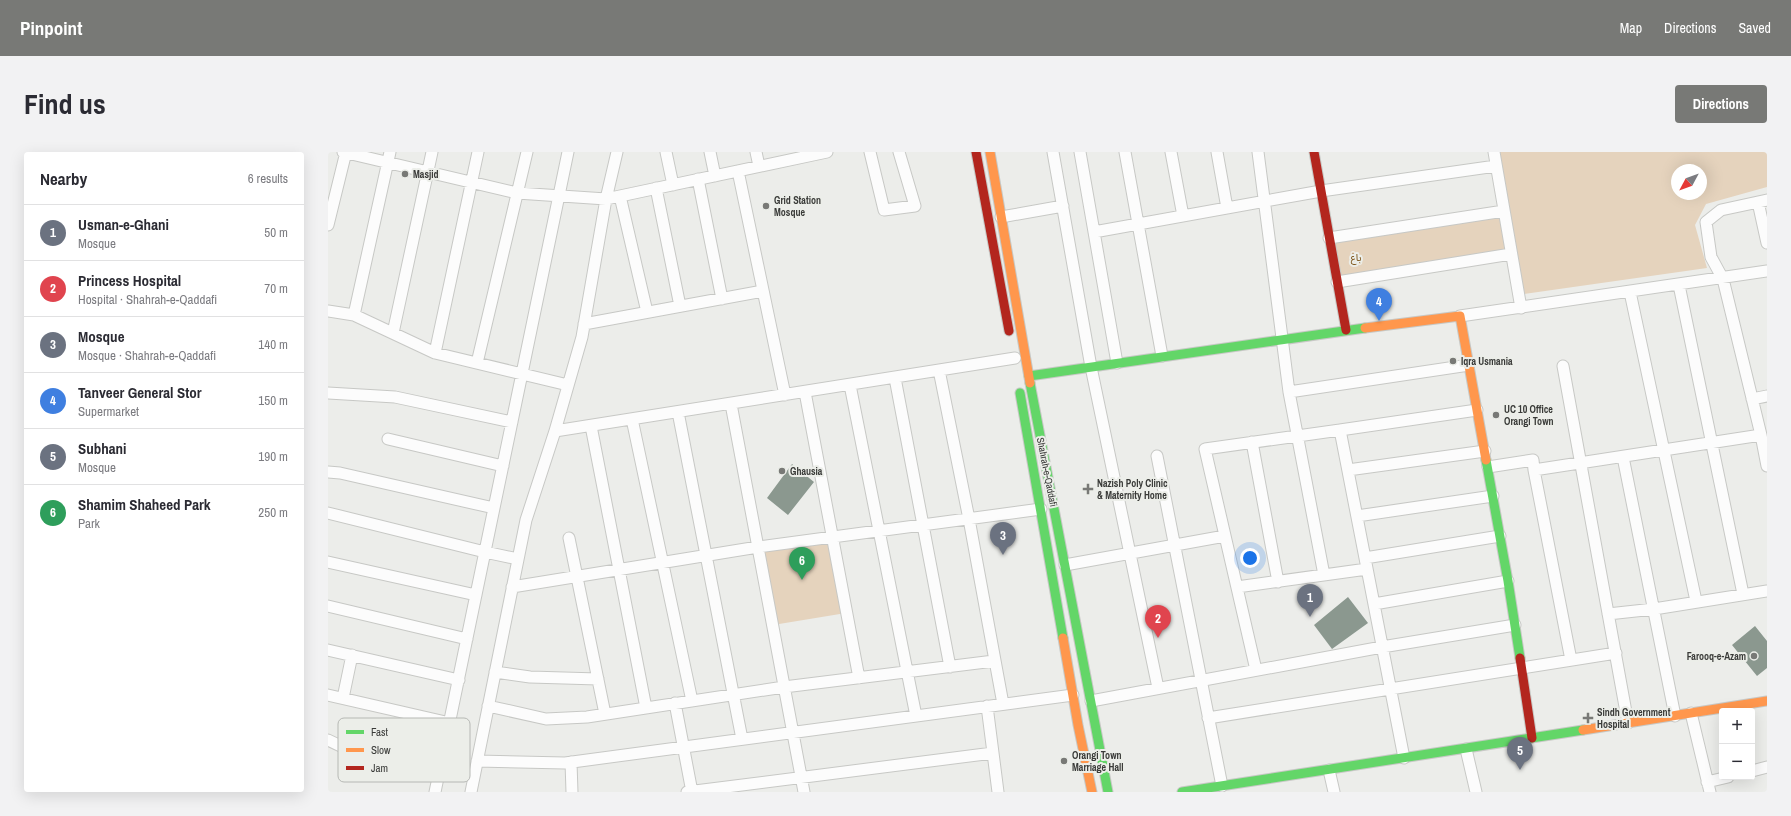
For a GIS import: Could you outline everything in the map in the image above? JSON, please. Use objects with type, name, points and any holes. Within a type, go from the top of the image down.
[{"type":"main road","points":[[976,152],[1014,354]]},
{"type":"main road","name":"Shahrah-e-Qaddafi","points":[[990,152],[1029,376],[1108,792]]},
{"type":"main road","points":[[1314,152],[1346,330]]},
{"type":"main road","points":[[1029,376],[1346,330],[1460,316],[1508,581],[1532,738]]},
{"type":"main road","name":"Shahrah-e-Qaddafi","points":[[1018,381],[1073,695],[1092,792]]},
{"type":"main road","points":[[1182,792],[1767,701]]},
{"type":"street","points":[[328,225],[345,152],[388,157],[428,172],[517,193],[606,199],[738,171],[804,154],[827,152]]},
{"type":"street","points":[[392,333],[432,152]]},
{"type":"street","points":[[435,353],[478,152]]},
{"type":"street","points":[[477,363],[527,152]]},
{"type":"street","points":[[451,718],[568,152]]},
{"type":"street","points":[[471,792],[526,520],[555,431],[584,324],[606,199],[617,152]]},
{"type":"street","points":[[666,152],[673,185]]},
{"type":"street","points":[[710,152],[714,176]]},
{"type":"street","points":[[756,152],[759,166]]},
{"type":"street","points":[[870,152],[884,210],[915,206],[899,152]]},
{"type":"street","points":[[1053,152],[1092,367],[1158,688]]},
{"type":"street","points":[[1080,152],[1117,363]]},
{"type":"street","points":[[1125,152],[1162,356]]},
{"type":"street","points":[[1172,152],[1183,216]]},
{"type":"street","points":[[1217,152],[1227,208]]},
{"type":"street","points":[[1258,152],[1289,392],[1296,436],[1324,575]]},
{"type":"street","points":[[1494,152],[1521,308]]},
{"type":"street","points":[[354,316],[388,157]]},
{"type":"street","points":[[1094,232],[1321,191],[1496,166]]},
{"type":"street","points":[[738,171],[785,395]]},
{"type":"street","points":[[698,179],[722,299]]},
{"type":"street","points":[[656,188],[680,306]]},
{"type":"street","points":[[620,196],[647,312]]},
{"type":"street","points":[[1767,243],[1762,201],[1721,210],[1706,222],[1711,257],[1723,279],[1761,435],[1767,466]]},
{"type":"street","points":[[1001,216],[1063,206]]},
{"type":"street","points":[[1329,238],[1504,211]]},
{"type":"street","points":[[1337,282],[1512,254]]},
{"type":"street","points":[[1460,316],[1723,279],[1767,271]]},
{"type":"street","points":[[1679,285],[1743,594]]},
{"type":"street","points":[[584,324],[763,291]]},
{"type":"street","points":[[1630,292],[1696,601]]},
{"type":"street","points":[[328,311],[354,316],[435,353],[568,385]]},
{"type":"street","points":[[555,431],[895,378],[1014,354]]},
{"type":"street","points":[[1289,392],[1469,365]]},
{"type":"street","points":[[1564,366],[1580,463],[1628,723]]},
{"type":"street","points":[[939,370],[969,519],[1003,704]]},
{"type":"street","points":[[895,378],[950,667]]},
{"type":"street","points":[[850,385],[916,716]]},
{"type":"street","points":[[805,392],[859,678]]},
{"type":"street","points":[[328,393],[395,397],[512,422]]},
{"type":"street","points":[[1752,399],[1767,396]]},
{"type":"street","points":[[731,404],[804,792]]},
{"type":"street","points":[[1256,670],[1205,449],[1477,410]]},
{"type":"street","points":[[678,412],[742,739]]},
{"type":"street","points":[[632,419],[692,701]]},
{"type":"street","points":[[591,426],[646,708]]},
{"type":"street","points":[[1340,430],[1404,758]]},
{"type":"street","points":[[1534,470],[1761,435]]},
{"type":"street","points":[[388,439],[503,466]]},
{"type":"street","points":[[1252,442],[1278,582]]},
{"type":"street","points":[[1348,470],[1485,451]]},
{"type":"street","points":[[1157,456],[1222,786]]},
{"type":"street","points":[[1623,456],[1675,716]]},
{"type":"street","points":[[1488,467],[1533,460],[1572,660]]},
{"type":"street","points":[[328,472],[340,473],[494,508]]},
{"type":"street","points":[[1357,516],[1493,496]]},
{"type":"street","points":[[512,587],[758,547],[1041,510]]},
{"type":"street","points":[[328,513],[518,559]]},
{"type":"street","points":[[1065,565],[1225,536]]},
{"type":"street","points":[[1237,587],[1324,575],[1366,564],[1500,536]]},
{"type":"street","points":[[569,538],[605,714]]},
{"type":"street","points":[[328,562],[476,595]]},
{"type":"street","points":[[1374,604],[1508,581]]},
{"type":"street","points":[[1608,614],[1654,609],[1696,601],[1767,591]]},
{"type":"street","points":[[328,606],[467,639]]},
{"type":"street","points":[[1091,700],[1382,647],[1515,625]]},
{"type":"street","points":[[328,650],[459,680]]},
{"type":"street","points":[[1208,718],[1616,653]]},
{"type":"street","points":[[343,698],[352,655]]},
{"type":"street","points":[[488,706],[546,719],[605,714],[784,687],[994,661]]},
{"type":"street","points":[[495,672],[530,677],[598,679]]},
{"type":"street","points":[[328,695],[429,718]]},
{"type":"street","points":[[477,761],[571,762],[1073,695]]},
{"type":"street","points":[[675,703],[684,747],[690,792],[801,776],[993,753]]},
{"type":"street","points":[[987,706],[998,792]]},
{"type":"street","points":[[1691,713],[1708,787],[1722,780]]},
{"type":"street","points":[[328,740],[338,745]]},
{"type":"street","points":[[1466,748],[1476,792]]},
{"type":"street","points":[[571,762],[572,792]]},
{"type":"street","points":[[1755,770],[1767,767]]},
{"type":"street","points":[[1329,770],[1334,792]]},
{"type":"street","points":[[435,792],[437,782]]},
{"type":"green space","points":[[1500,152],[1767,152],[1767,187],[1706,204],[1695,225],[1707,268],[1524,294]]},
{"type":"green space","name":"باغ","points":[[1504,211],[1511,254],[1337,282],[1329,238]]},
{"type":"green space","points":[[832,537],[846,613],[773,625],[758,547]]},
{"type":"building","points":[[792,464],[814,482],[788,515],[767,498]]},
{"type":"building","points":[[1348,597],[1368,623],[1332,649],[1314,625]]},
{"type":"building","name":"Farooq-e-Azam","points":[[1755,626],[1767,641],[1767,668],[1757,676],[1732,645]]},
{"type":"traffic: fast","points":[[1029,376],[1365,328]]},
{"type":"traffic: fast","points":[[1030,383],[1108,792]]},
{"type":"traffic: fast","points":[[1020,393],[1063,638]]},
{"type":"traffic: fast","points":[[1486,460],[1508,581],[1520,658]]},
{"type":"traffic: fast","points":[[1182,792],[1583,730]]},
{"type":"traffic: slow","points":[[990,152],[1030,383]]},
{"type":"traffic: slow","points":[[1365,328],[1460,316],[1486,460]]},
{"type":"traffic: slow","points":[[1063,638],[1078,725],[1092,792]]},
{"type":"traffic: slow","points":[[1583,730],[1767,701]]},
{"type":"traffic: jam","points":[[976,152],[1009,331]]},
{"type":"traffic: jam","points":[[1314,152],[1346,330]]},
{"type":"traffic: jam","points":[[1520,658],[1532,738]]},
{"type":"place","name":"Masjid","points":[[405,174]]},
{"type":"place","name":"Grid Station Mosque","points":[[766,206]]},
{"type":"place","name":"Tanveer General Stor","points":[[1379,321]]},
{"type":"place","name":"Iqra Usmania","points":[[1453,361]]},
{"type":"place","name":"UC 10 Office Orangi Town","points":[[1496,415]]},
{"type":"place","name":"Ghausia","points":[[782,471]]},
{"type":"place","name":"Nazish Poly Clinic & Maternity Home","points":[[1088,489]]},
{"type":"place","name":"Mosque","points":[[1003,555]]},
{"type":"place","name":"Shamim Shaheed Park","points":[[802,580]]},
{"type":"place","name":"Usman-e-Ghani","points":[[1310,617]]},
{"type":"place","name":"Princess Hospital","points":[[1158,638]]},
{"type":"place","name":"Farooq-e-Azam","points":[[1754,656]]},
{"type":"place","name":"Sindh Government Hospital","points":[[1588,718]]},
{"type":"place","name":"Orangi Town Marriage Hall","points":[[1064,761]]},
{"type":"place","name":"Subhani","points":[[1520,770]]}]
